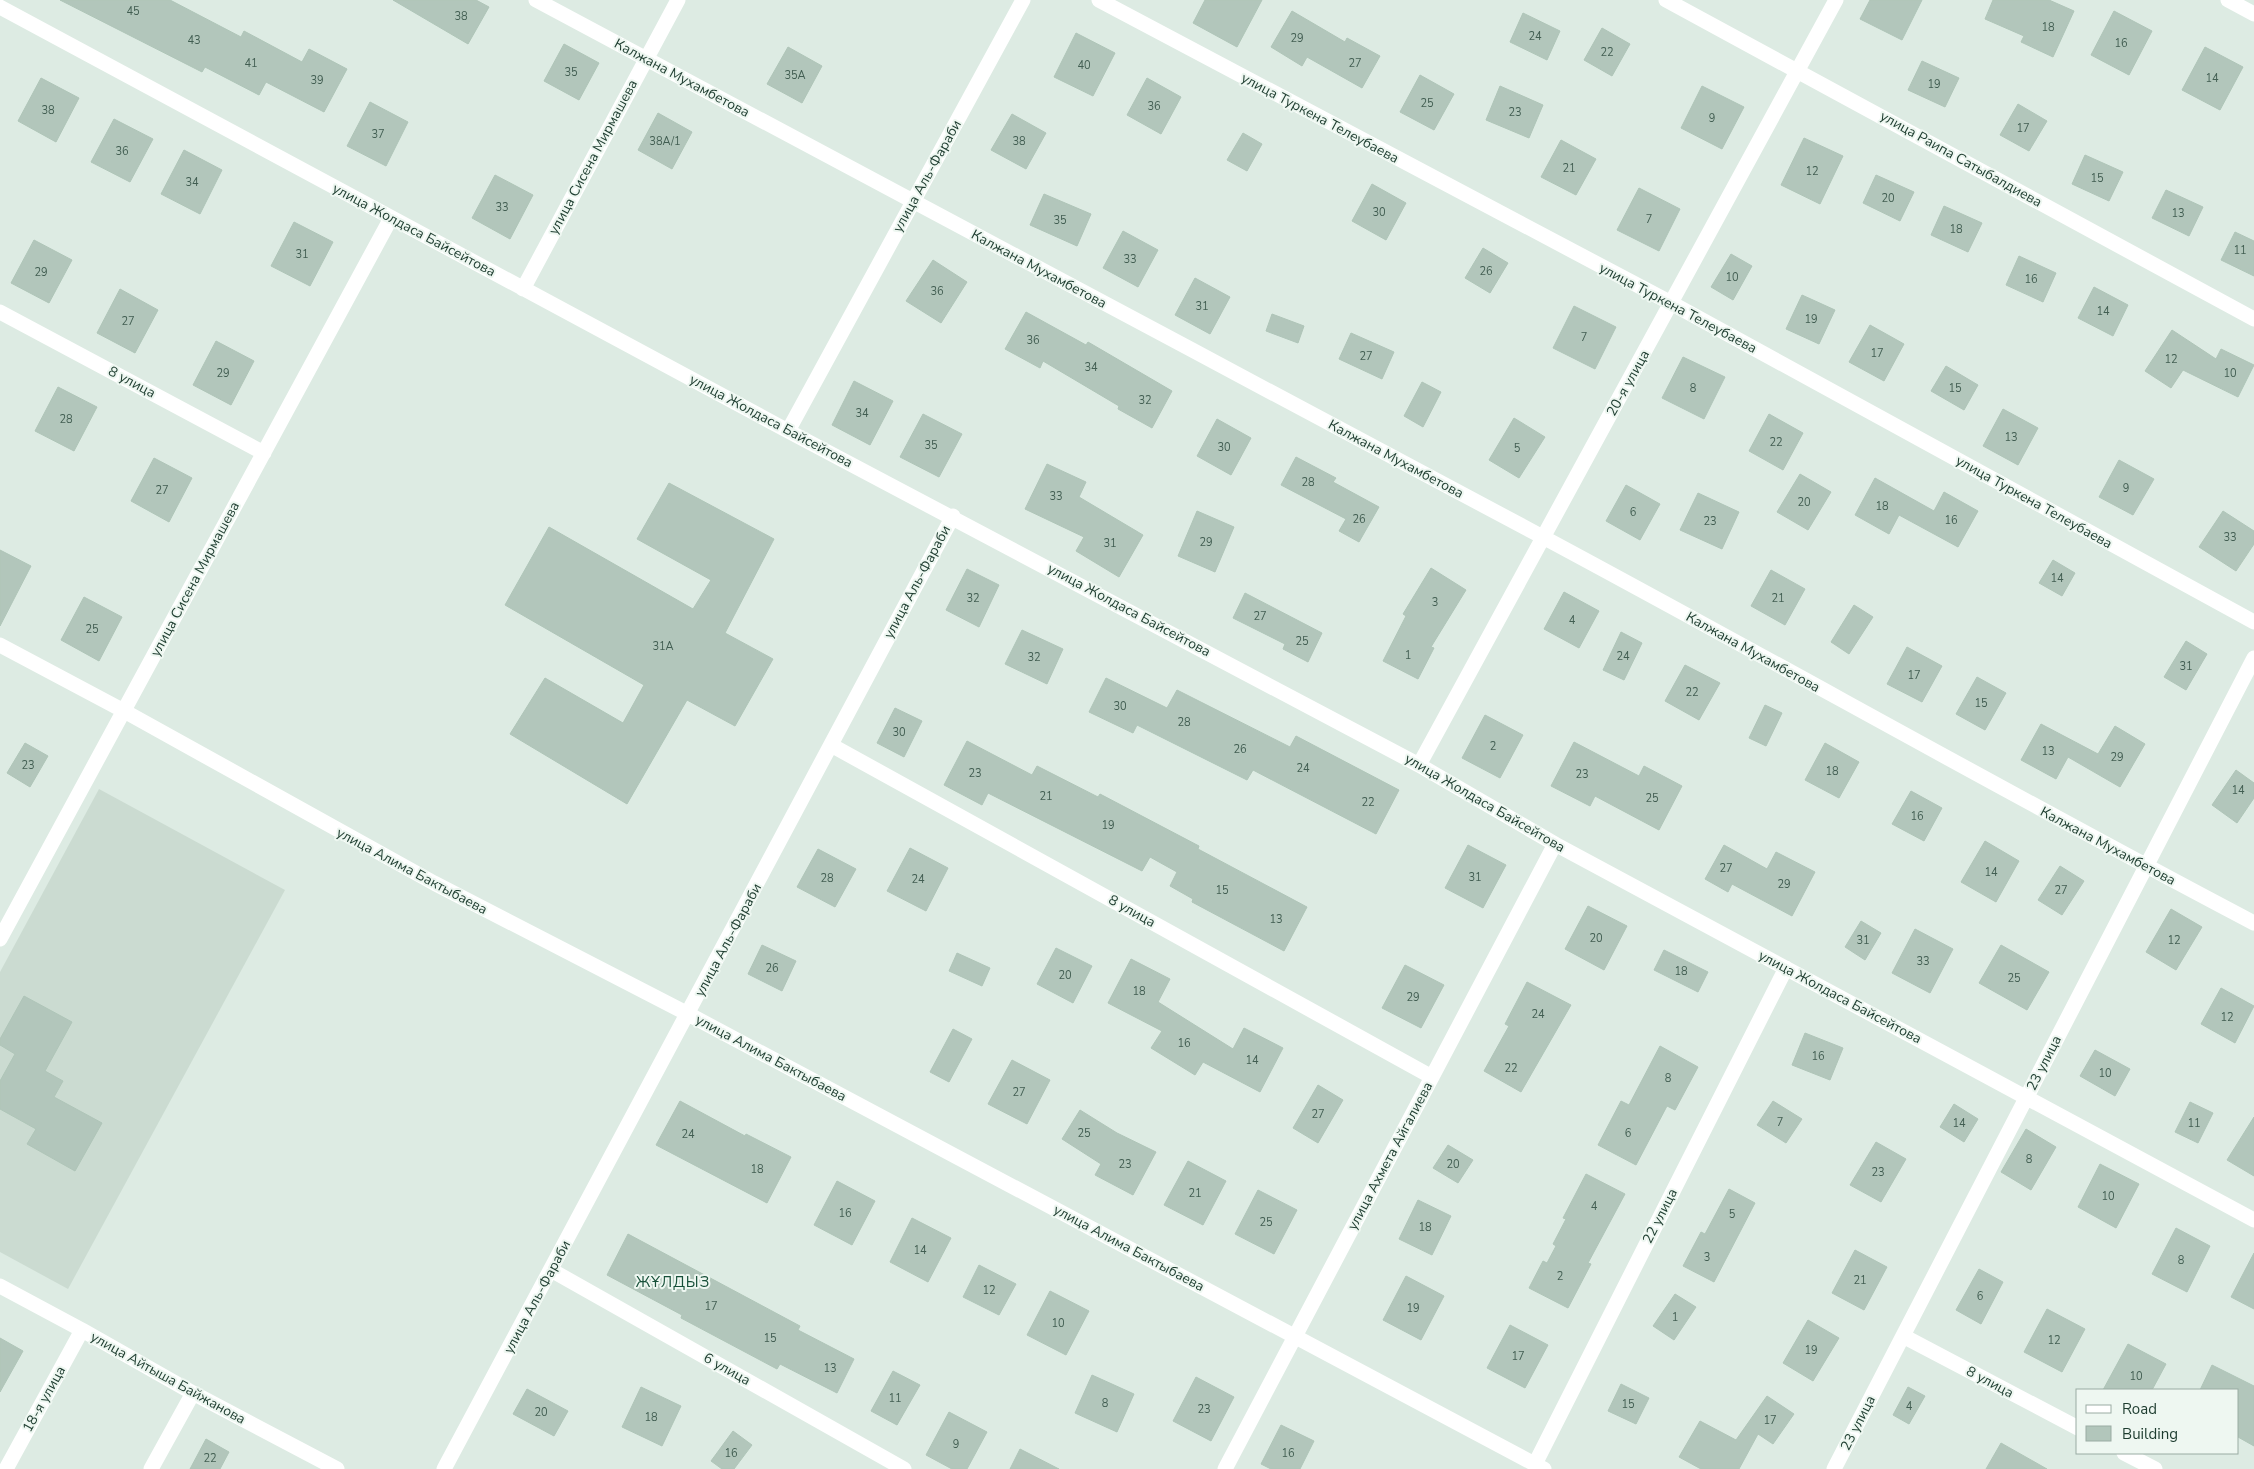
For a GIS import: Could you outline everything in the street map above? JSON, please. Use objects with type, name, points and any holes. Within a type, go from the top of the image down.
[{"type":"street","name":"Калжана Мухамбетова","points":[[536,0],[1543,537],[2254,923]]},
{"type":"street","name":"улица Сисена Мирмашева","points":[[523,288],[678,0]]},
{"type":"street","name":"улица Аль-Фараби","points":[[788,431],[1022,0]]},
{"type":"street","name":"улица Туркена Телеубаева","points":[[1098,0],[1671,303],[2254,622]]},
{"type":"street","name":"улица Раипа Сатыбалдиева","points":[[1666,0],[1799,70],[2254,319]]},
{"type":"street","name":"20-я улица","points":[[1419,764],[1836,0]]},
{"type":"street","points":[[2228,0],[2254,14]]},
{"type":"street","name":"улица Жолдаса Байсейтова","points":[[0,7],[788,431],[953,516],[1419,764],[1555,844],[2254,1220]]},
{"type":"street","name":"улица Сисена Мирмашева","points":[[0,940],[391,218]]},
{"type":"street","name":"8 улица","points":[[0,312],[264,453]]},
{"type":"street","name":"улица Аль-Фараби","points":[[444,1469],[552,1270],[953,516]]},
{"type":"street","name":"улица Алима Бактыбаева","points":[[0,645],[124,711],[434,884],[688,1014],[1539,1466]]},
{"type":"street","name":"23 улица","points":[[1834,1469],[2254,658]]},
{"type":"street","name":"8 улица","points":[[832,744],[1432,1077]]},
{"type":"street","name":"улица Ахмета Айгалиева","points":[[1225,1469],[1555,844]]},
{"type":"street","name":"22 улица","points":[[1539,1466],[1786,968]]},
{"type":"street","name":"6 улица","points":[[552,1270],[904,1469]]},
{"type":"street","name":"улица Айтыша Байжанова","points":[[0,1286],[193,1393],[337,1469]]},
{"type":"street","name":"18-я улица","points":[[6,1469],[82,1330]]},
{"type":"street","name":"8 улица","points":[[1903,1336],[2076,1427]]},
{"type":"street","points":[[151,1469],[193,1393]]},
{"type":"street","points":[[2126,1454],[2155,1469]]},
{"type":"shaded area","points":[[99,789],[285,890],[68,1289],[0,1252],[0,972]]},
{"type":"building","points":[[60,0],[170,0],[241,37],[244,31],[302,62],[309,49],[347,69],[324,112],[266,82],[259,95],[205,67],[202,72]]},
{"type":"building","points":[[393,0],[476,0],[489,7],[468,44]]},
{"type":"building","points":[[1205,0],[1262,0],[1237,47],[1193,23]]},
{"type":"building","points":[[1870,0],[1922,0],[1902,40],[1860,19]]},
{"type":"building","points":[[1993,0],[2049,0],[2074,11],[2053,57],[2021,42],[2024,36],[1985,19]]},
{"type":"building","points":[[1292,11],[1345,42],[1347,38],[1380,56],[1362,88],[1307,57],[1302,66],[1271,47]]},
{"type":"building","points":[[2114,11],[2152,31],[2129,75],[2091,55]]},
{"type":"building","points":[[1523,13],[1560,31],[1547,60],[1510,42]]},
{"type":"building","points":[[1602,28],[1630,44],[1612,76],[1584,60]]},
{"type":"building","points":[[1076,33],[1115,53],[1093,96],[1054,77]]},
{"type":"building","points":[[564,44],[599,63],[579,100],[544,81]]},
{"type":"building","points":[[788,47],[822,66],[802,103],[767,84]]},
{"type":"building","points":[[2205,47],[2243,67],[2220,110],[2182,90]]},
{"type":"building","points":[[1922,61],[1959,78],[1945,107],[1908,90]]},
{"type":"building","points":[[1420,75],[1454,94],[1434,130],[1400,112]]},
{"type":"building","points":[[41,78],[79,98],[56,142],[18,121]]},
{"type":"building","points":[[1147,78],[1181,97],[1161,134],[1127,115]]},
{"type":"building","points":[[1500,86],[1543,105],[1529,138],[1486,120]]},
{"type":"building","points":[[1702,86],[1744,107],[1722,149],[1681,128]]},
{"type":"building","points":[[370,102],[408,122],[386,166],[347,146]]},
{"type":"building","points":[[2018,104],[2047,121],[2029,151],[2000,135]]},
{"type":"building","points":[[658,113],[692,132],[672,169],[638,150]]},
{"type":"building","points":[[1012,114],[1046,133],[1026,169],[991,150]]},
{"type":"building","points":[[114,119],[153,139],[130,182],[91,162]]},
{"type":"building","points":[[1243,133],[1262,144],[1247,171],[1227,160]]},
{"type":"building","points":[[1804,138],[1843,156],[1820,204],[1781,185]]},
{"type":"building","points":[[1561,140],[1596,159],[1576,195],[1541,177]]},
{"type":"building","points":[[184,150],[222,170],[200,214],[161,194]]},
{"type":"building","points":[[2085,155],[2123,172],[2109,201],[2072,184]]},
{"type":"building","points":[[495,175],[533,195],[510,239],[472,218]]},
{"type":"building","points":[[1876,175],[1914,192],[1900,221],[1863,203]]},
{"type":"building","points":[[1372,184],[1406,203],[1386,240],[1352,221]]},
{"type":"building","points":[[1639,188],[1680,209],[1659,251],[1617,230]]},
{"type":"building","points":[[2166,190],[2203,207],[2189,236],[2152,218]]},
{"type":"building","points":[[1044,194],[1091,214],[1077,246],[1030,225]]},
{"type":"building","points":[[1944,206],[1982,223],[1968,252],[1931,235]]},
{"type":"building","points":[[294,222],[333,242],[310,286],[271,266]]},
{"type":"building","points":[[1123,231],[1158,250],[1138,287],[1103,268]]},
{"type":"building","points":[[2235,232],[2254,241],[2254,276],[2221,260]]},
{"type":"building","points":[[34,240],[72,260],[49,303],[11,283]]},
{"type":"building","points":[[1483,248],[1508,263],[1490,293],[1465,278]]},
{"type":"building","points":[[1731,254],[1752,266],[1733,300],[1711,287]]},
{"type":"building","points":[[2019,256],[2056,273],[2043,302],[2006,285]]},
{"type":"building","points":[[933,260],[967,282],[941,323],[906,301]]},
{"type":"building","points":[[1195,278],[1230,297],[1210,334],[1175,315]]},
{"type":"building","points":[[2094,287],[2128,305],[2113,336],[2078,318]]},
{"type":"building","points":[[120,289],[158,310],[135,353],[97,333]]},
{"type":"building","points":[[1802,295],[1835,310],[1819,344],[1786,329]]},
{"type":"building","points":[[1574,306],[1616,327],[1595,369],[1553,348]]},
{"type":"building","points":[[1026,312],[1086,345],[1088,342],[1172,391],[1152,428],[1118,409],[1119,406],[1043,361],[1040,368],[1005,349]]},
{"type":"building","points":[[1272,314],[1304,326],[1298,343],[1266,331]]},
{"type":"building","points":[[1870,325],[1904,344],[1884,381],[1849,362]]},
{"type":"building","points":[[2172,330],[2216,359],[2221,349],[2254,365],[2238,397],[2183,370],[2171,388],[2145,371]]},
{"type":"building","points":[[1351,333],[1394,352],[1382,379],[1339,359]]},
{"type":"building","points":[[216,341],[254,361],[231,405],[193,385]]},
{"type":"building","points":[[1683,357],[1725,377],[1704,419],[1662,398]]},
{"type":"building","points":[[1946,366],[1978,385],[1964,410],[1931,391]]},
{"type":"building","points":[[854,381],[893,401],[870,445],[832,425]]},
{"type":"building","points":[[1422,382],[1441,392],[1423,427],[1404,416]]},
{"type":"building","points":[[58,387],[97,407],[74,451],[35,431]]},
{"type":"building","points":[[2003,409],[2038,428],[2018,465],[1983,446]]},
{"type":"building","points":[[923,414],[962,434],[939,477],[900,457]]},
{"type":"building","points":[[1769,414],[1803,433],[1783,470],[1749,451]]},
{"type":"building","points":[[1514,418],[1545,437],[1519,478],[1489,460]]},
{"type":"building","points":[[1217,419],[1251,438],[1231,475],[1197,456]]},
{"type":"building","points":[[1296,457],[1336,478],[1333,482],[1379,507],[1359,542],[1339,531],[1346,519],[1281,485]]},
{"type":"building","points":[[154,458],[192,478],[169,522],[131,501]]},
{"type":"building","points":[[2119,460],[2154,479],[2133,515],[2099,497]]},
{"type":"building","points":[[1047,464],[1086,482],[1079,497],[1143,535],[1119,577],[1076,551],[1084,537],[1025,509]]},
{"type":"building","points":[[1800,474],[1831,492],[1808,530],[1777,512]]},
{"type":"building","points":[[1875,478],[1934,511],[1944,492],[1978,511],[1958,547],[1899,515],[1889,534],[1855,515]]},
{"type":"building","points":[[669,483],[774,539],[725,633],[773,659],[735,726],[687,700],[627,804],[510,734],[545,678],[623,723],[644,685],[505,605],[549,527],[693,609],[711,580],[637,539]]},
{"type":"building","points":[[1626,485],[1660,504],[1640,540],[1606,521]]},
{"type":"building","points":[[1698,493],[1739,512],[1722,549],[1680,530]]},
{"type":"building","points":[[1197,511],[1234,527],[1215,572],[1178,556]]},
{"type":"building","points":[[2223,511],[2254,531],[2254,544],[2236,571],[2199,547]]},
{"type":"building","points":[[0,550],[31,566],[0,626]]},
{"type":"building","points":[[2053,560],[2075,573],[2062,596],[2039,583]]},
{"type":"building","points":[[1431,568],[1466,590],[1431,647],[1434,648],[1418,679],[1383,661],[1406,616],[1403,614]]},
{"type":"building","points":[[967,569],[999,585],[979,627],[946,610]]},
{"type":"building","points":[[1771,570],[1805,589],[1785,625],[1751,606]]},
{"type":"building","points":[[1564,592],[1599,611],[1579,648],[1544,629]]},
{"type":"building","points":[[1245,593],[1322,633],[1308,662],[1283,649],[1285,644],[1233,618]]},
{"type":"building","points":[[84,597],[122,617],[99,661],[61,640]]},
{"type":"building","points":[[1854,605],[1873,617],[1849,654],[1831,642]]},
{"type":"building","points":[[1022,630],[1063,649],[1047,684],[1005,664]]},
{"type":"building","points":[[1621,632],[1642,643],[1624,680],[1603,670]]},
{"type":"building","points":[[2186,641],[2207,654],[2186,690],[2164,677]]},
{"type":"building","points":[[1907,647],[1942,666],[1922,702],[1887,684]]},
{"type":"building","points":[[1685,665],[1720,683],[1699,720],[1665,701]]},
{"type":"building","points":[[1977,677],[2006,693],[1985,730],[1956,714]]},
{"type":"building","points":[[1106,678],[1167,708],[1177,690],[1290,747],[1296,736],[1399,790],[1376,834],[1253,770],[1247,780],[1137,725],[1133,733],[1089,712]]},
{"type":"building","points":[[1765,705],[1782,713],[1766,746],[1749,738]]},
{"type":"building","points":[[895,708],[922,721],[904,757],[877,743]]},
{"type":"building","points":[[1485,715],[1523,735],[1500,778],[1462,758]]},
{"type":"building","points":[[2041,724],[2098,754],[2115,726],[2145,744],[2120,787],[2068,757],[2056,779],[2021,760]]},
{"type":"building","points":[[967,741],[1032,775],[1037,766],[1098,797],[1100,794],[1199,846],[1198,849],[1307,907],[1284,951],[1192,902],[1193,899],[1170,886],[1177,872],[1150,857],[1142,871],[988,793],[982,805],[944,785]]},
{"type":"building","points":[[1574,742],[1639,776],[1644,766],[1682,786],[1659,830],[1595,796],[1590,806],[1551,786]]},
{"type":"building","points":[[25,743],[48,756],[30,787],[7,773]]},
{"type":"building","points":[[1825,743],[1859,762],[1839,798],[1805,780]]},
{"type":"building","points":[[2236,770],[2254,783],[2254,798],[2237,823],[2212,805]]},
{"type":"building","points":[[1911,791],[1942,808],[1924,841],[1892,824]]},
{"type":"building","points":[[1985,841],[2019,861],[1996,902],[1961,882]]},
{"type":"building","points":[[1468,845],[1506,865],[1483,908],[1445,888]]},
{"type":"building","points":[[1724,845],[1767,869],[1776,852],[1815,872],[1792,916],[1732,884],[1728,892],[1705,879]]},
{"type":"building","points":[[910,848],[948,868],[926,911],[887,891]]},
{"type":"building","points":[[818,849],[856,869],[835,907],[797,887]]},
{"type":"building","points":[[2060,866],[2084,881],[2062,915],[2038,900]]},
{"type":"building","points":[[1588,906],[1627,926],[1604,970],[1565,949]]},
{"type":"building","points":[[2171,909],[2202,927],[2176,970],[2146,952]]},
{"type":"building","points":[[1861,921],[1881,933],[1865,960],[1845,947]]},
{"type":"building","points":[[1915,929],[1953,949],[1930,993],[1892,973]]},
{"type":"building","points":[[762,945],[796,961],[782,991],[748,974]]},
{"type":"building","points":[[2001,945],[2049,972],[2027,1010],[1979,983]]},
{"type":"building","points":[[1056,948],[1092,966],[1073,1003],[1037,984]]},
{"type":"building","points":[[1664,950],[1708,972],[1698,992],[1654,970]]},
{"type":"building","points":[[957,953],[990,968],[982,986],[949,971]]},
{"type":"building","points":[[1131,959],[1170,979],[1158,1002],[1233,1049],[1244,1028],[1283,1048],[1260,1092],[1203,1062],[1195,1075],[1151,1048],[1162,1031],[1108,1003]]},
{"type":"building","points":[[1405,965],[1444,985],[1421,1028],[1382,1008]]},
{"type":"building","points":[[1527,982],[1571,1005],[1521,1092],[1484,1071],[1509,1026],[1505,1024]]},
{"type":"building","points":[[2221,988],[2254,1006],[2235,1043],[2201,1024]]},
{"type":"building","points":[[24,996],[72,1022],[45,1071],[63,1081],[54,1097],[102,1123],[75,1171],[27,1144],[36,1129],[0,1109],[0,1081],[15,1054],[0,1045],[0,1039]]},
{"type":"building","points":[[953,1029],[972,1039],[949,1082],[930,1072]]},
{"type":"building","points":[[1805,1033],[1843,1048],[1830,1080],[1792,1065]]},
{"type":"building","points":[[1660,1046],[1698,1067],[1675,1110],[1667,1106],[1636,1165],[1598,1145],[1621,1101],[1629,1105]]},
{"type":"building","points":[[2095,1050],[2130,1069],[2115,1096],[2080,1076]]},
{"type":"building","points":[[1012,1060],[1050,1080],[1027,1124],[988,1104]]},
{"type":"building","points":[[1318,1085],[1343,1100],[1318,1143],[1293,1128]]},
{"type":"building","points":[[680,1101],[745,1136],[746,1134],[791,1157],[767,1203],[656,1145]]},
{"type":"building","points":[[1773,1101],[1802,1119],[1786,1143],[1757,1125]]},
{"type":"building","points":[[2190,1102],[2213,1113],[2198,1143],[2175,1132]]},
{"type":"building","points":[[1954,1104],[1978,1119],[1964,1142],[1940,1127]]},
{"type":"building","points":[[1080,1110],[1117,1133],[1156,1152],[1133,1195],[1095,1175],[1101,1164],[1062,1139]]},
{"type":"building","points":[[2254,1117],[2254,1176],[2227,1160]]},
{"type":"building","points":[[2026,1129],[2056,1147],[2031,1190],[2001,1172]]},
{"type":"building","points":[[1876,1142],[1906,1159],[1881,1202],[1850,1185]]},
{"type":"building","points":[[1448,1145],[1473,1160],[1458,1183],[1433,1168]]},
{"type":"building","points":[[1188,1161],[1226,1181],[1203,1225],[1164,1205]]},
{"type":"building","points":[[2100,1164],[2139,1184],[2116,1228],[2078,1207]]},
{"type":"building","points":[[1586,1174],[1625,1194],[1588,1263],[1591,1264],[1568,1308],[1529,1288],[1543,1261],[1547,1263],[1556,1246],[1553,1244],[1566,1219],[1563,1218]]},
{"type":"building","points":[[837,1181],[875,1201],[852,1245],[814,1225]]},
{"type":"building","points":[[1729,1189],[1755,1203],[1714,1282],[1683,1266],[1701,1232],[1705,1234]]},
{"type":"building","points":[[1258,1190],[1297,1210],[1274,1254],[1235,1234]]},
{"type":"building","points":[[1418,1200],[1451,1216],[1432,1255],[1399,1239]]},
{"type":"building","points":[[912,1218],[951,1238],[928,1282],[890,1262]]},
{"type":"building","points":[[2176,1228],[2210,1246],[2187,1292],[2152,1274]]},
{"type":"building","points":[[628,1234],[800,1326],[798,1330],[854,1359],[837,1393],[780,1364],[777,1369],[681,1318],[682,1315],[607,1275]]},
{"type":"building","points":[[1855,1250],[1887,1267],[1864,1310],[1832,1293]]},
{"type":"building","points":[[2254,1253],[2254,1309],[2231,1297]]},
{"type":"building","points":[[979,1265],[1016,1284],[999,1315],[963,1297]]},
{"type":"building","points":[[1979,1269],[2003,1282],[1981,1324],[1956,1310]]},
{"type":"building","points":[[1406,1276],[1444,1296],[1421,1340],[1383,1320]]},
{"type":"building","points":[[1050,1291],[1089,1311],[1066,1355],[1027,1335]]},
{"type":"building","points":[[1675,1294],[1696,1307],[1674,1340],[1653,1326]]},
{"type":"building","points":[[2047,1309],[2085,1329],[2062,1372],[2024,1352]]},
{"type":"building","points":[[1808,1320],[1839,1338],[1813,1381],[1783,1363]]},
{"type":"building","points":[[1510,1325],[1548,1345],[1525,1388],[1487,1368]]},
{"type":"building","points":[[0,1338],[23,1351],[0,1392]]},
{"type":"building","points":[[2128,1344],[2166,1364],[2153,1389],[2104,1389]]},
{"type":"building","points":[[2212,1365],[2254,1386],[2254,1446],[2239,1438],[2239,1389],[2200,1389]]},
{"type":"building","points":[[893,1371],[920,1385],[897,1425],[871,1411]]},
{"type":"building","points":[[1092,1375],[1134,1394],[1117,1432],[1075,1413]]},
{"type":"building","points":[[1196,1377],[1234,1397],[1211,1441],[1173,1421]]},
{"type":"building","points":[[1621,1384],[1649,1398],[1636,1424],[1608,1411]]},
{"type":"building","points":[[641,1387],[681,1406],[662,1446],[622,1427]]},
{"type":"building","points":[[1908,1387],[1925,1396],[1909,1424],[1893,1415]]},
{"type":"building","points":[[527,1389],[568,1411],[554,1436],[513,1414]]},
{"type":"building","points":[[1767,1396],[1794,1414],[1773,1444],[1758,1434],[1739,1469],[1701,1469],[1679,1457],[1700,1421],[1736,1440]]},
{"type":"building","points":[[949,1412],[987,1432],[967,1469],[952,1469],[926,1455]]},
{"type":"building","points":[[1281,1425],[1314,1441],[1300,1469],[1271,1469],[1261,1464]]},
{"type":"building","points":[[733,1431],[752,1445],[734,1469],[722,1469],[711,1461]]},
{"type":"building","points":[[206,1439],[229,1452],[220,1469],[190,1469]]},
{"type":"building","points":[[2001,1443],[2047,1469],[1986,1469]]},
{"type":"building","points":[[1020,1449],[1059,1469],[1010,1469]]},
{"type":"district","name":"ЖҰЛДЫЗ","points":[[673,1282]]}]
